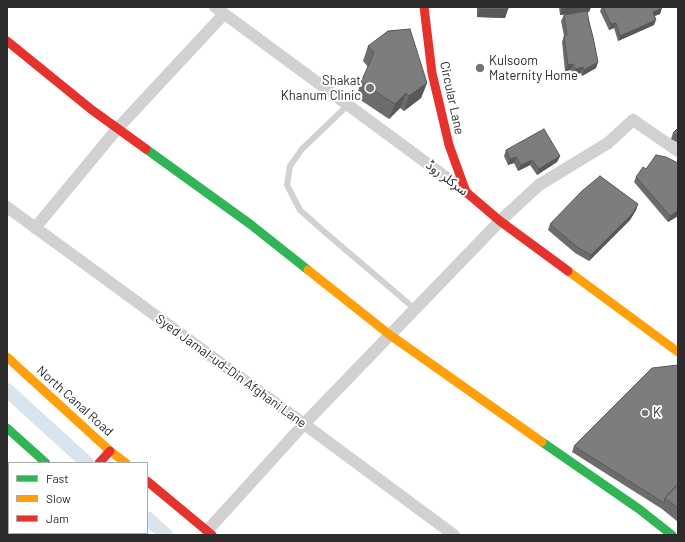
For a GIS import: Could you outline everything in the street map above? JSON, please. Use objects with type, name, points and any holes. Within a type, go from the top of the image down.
[{"type":"street","name":"Circular Lane","points":[[424,7],[432,73],[449,145],[466,192]]},
{"type":"street","name":"سرکلر روڈ","points":[[219,10],[466,192],[500,221],[678,352]]},
{"type":"street","points":[[35,228],[219,10]]},
{"type":"street","points":[[7,41],[92,110],[250,224],[390,335],[639,509],[672,535]]},
{"type":"street","points":[[148,482],[209,533],[304,424],[500,221],[539,185],[608,143],[633,120],[678,151]]},
{"type":"street","name":"Syed Jamal-ud-Din Afghani Lane","points":[[7,207],[454,535]]},
{"type":"street","name":"North Canal Road","points":[[7,357],[125,462]]},
{"type":"street","points":[[7,428],[45,462]]},
{"type":"street","points":[[100,462],[110,450]]},
{"type":"lane","points":[[348,105],[302,150],[290,166],[287,185],[300,210],[415,309]]},
{"type":"building","points":[[480,7],[508,7],[508,9],[480,9]]},
{"type":"building","points":[[562,7],[581,7],[562,9]]},
{"type":"building","points":[[603,7],[662,8],[653,12],[656,20],[620,36],[616,23],[611,24]]},
{"type":"building","points":[[587,11],[598,62],[584,70],[583,67],[576,69],[573,64],[568,65],[564,36],[567,35],[564,15]]},
{"type":"building","points":[[410,29],[427,83],[409,96],[406,93],[395,104],[361,82],[374,53],[368,46],[388,31]]},
{"type":"building","points":[[678,128],[678,136],[673,133]]},
{"type":"building","points":[[544,129],[560,156],[539,169],[532,160],[521,165],[516,157],[510,159],[506,150]]},
{"type":"building","points":[[656,155],[666,157],[678,163],[678,211],[670,216],[636,177],[643,167],[646,169]]},
{"type":"building","points":[[600,176],[638,204],[632,214],[591,255],[577,247],[550,224],[582,191]]},
{"type":"building","name":"K","points":[[678,365],[678,484],[665,498],[664,503],[574,446],[652,368]]},
{"type":"building","points":[[678,484],[678,508],[665,498]]},
{"type":"waterway","points":[[7,390],[86,462]]},
{"type":"waterway","points":[[148,519],[166,535]]},
{"type":"traffic: fast","points":[[146,149],[250,224],[308,270]]},
{"type":"traffic: fast","points":[[7,428],[45,462]]},
{"type":"traffic: fast","points":[[542,442],[639,509],[672,535]]},
{"type":"traffic: slow","points":[[308,270],[390,335],[542,442]]},
{"type":"traffic: slow","points":[[568,271],[678,352]]},
{"type":"traffic: slow","points":[[7,357],[110,451],[125,462]]},
{"type":"traffic: jam","points":[[424,7],[432,73],[449,145],[466,192],[500,221],[568,271]]},
{"type":"traffic: jam","points":[[7,41],[92,110],[146,149]]},
{"type":"traffic: jam","points":[[100,462],[110,451]]},
{"type":"traffic: jam","points":[[148,482],[212,535]]},
{"type":"place","name":"Kulsoom Maternity Home","points":[[480,68]]},
{"type":"place","name":"Shakat Khanum Clinic","points":[[370,88]]},
{"type":"place","name":"K","points":[[645,413]]}]
